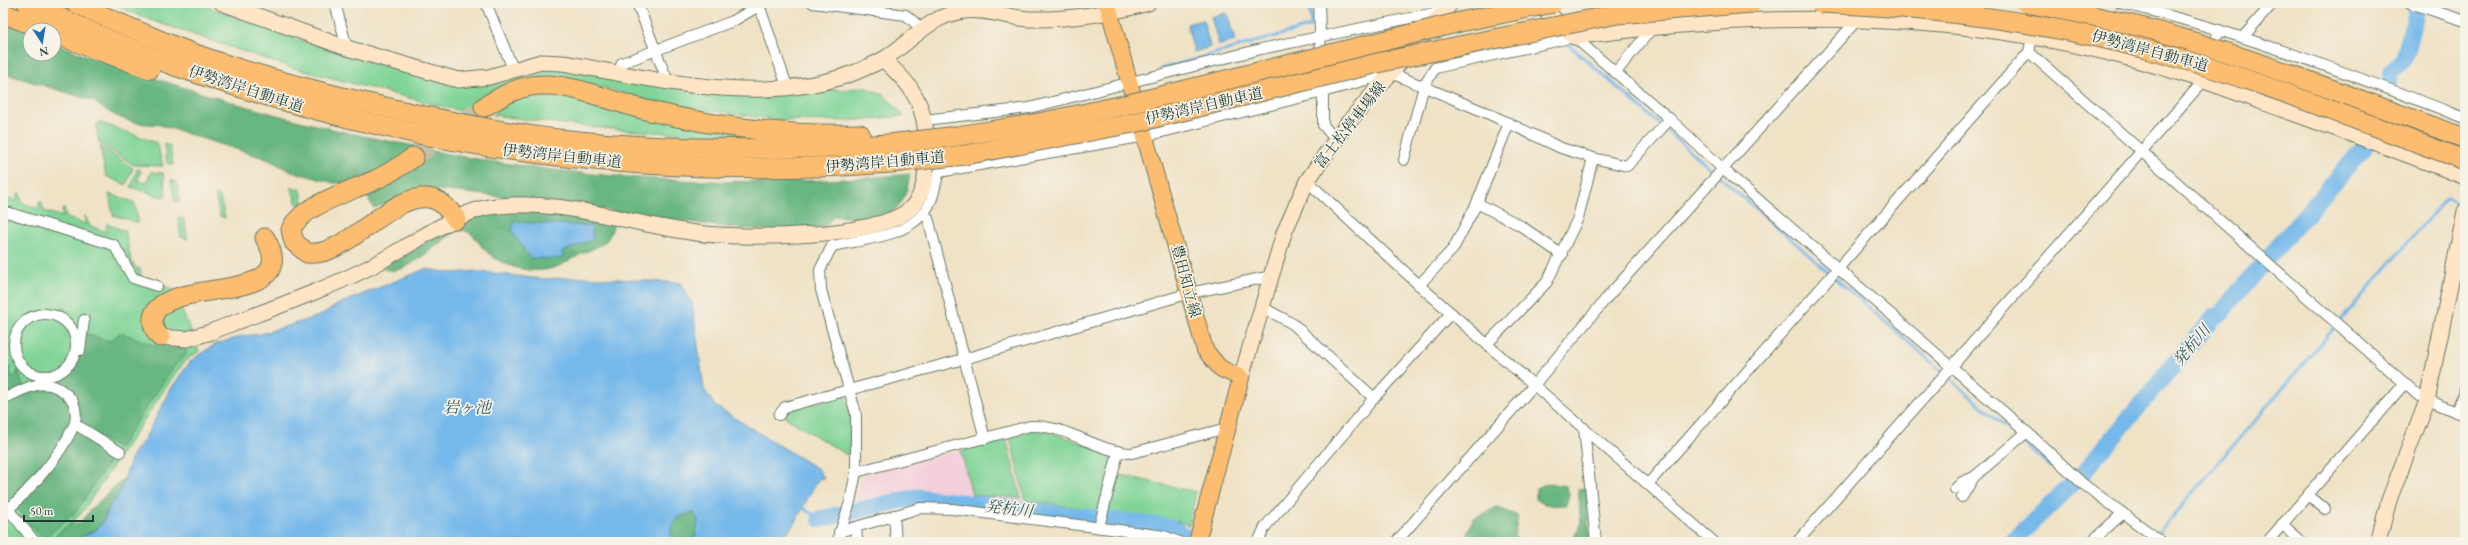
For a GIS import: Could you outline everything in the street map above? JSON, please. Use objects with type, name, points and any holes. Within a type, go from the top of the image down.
[{"type":"highway","name":"伊勢湾岸自動車道","points":[[27,3],[173,65],[244,90],[376,126],[480,146],[612,162],[746,170],[819,168],[891,163],[965,155],[1138,122],[1386,61],[1609,15],[1686,7],[1752,3]]},
{"type":"highway","name":"伊勢湾岸自動車道","points":[[75,3],[179,48],[252,72],[322,92],[486,128],[558,139],[630,144],[761,149],[813,148],[890,139],[958,136],[1034,124],[1129,104],[1460,22],[1553,3]]},
{"type":"highway","name":"伊勢湾岸自動車道","points":[[1820,3],[1939,10],[2081,33],[2168,54],[2256,82],[2465,160]]},
{"type":"highway","name":"伊勢湾岸自動車道","points":[[2026,3],[2084,14],[2172,36],[2262,64],[2465,138]]},
{"type":"highway","points":[[3,13],[25,22]]},
{"type":"highway","points":[[62,37],[203,86],[276,108],[376,126]]},
{"type":"highway","points":[[484,106],[501,96],[527,86],[555,85],[647,110],[718,124],[785,131],[848,134],[890,139]]},
{"type":"highway","points":[[414,157],[375,180],[336,195],[297,219],[291,230],[294,242],[307,253],[328,251],[400,205],[418,198],[435,199],[456,219]]},
{"type":"highway","points":[[160,337],[153,321],[157,310],[163,304],[184,294],[256,282],[268,271],[272,258],[263,244]]},
{"type":"main road","name":"豊田知立線","points":[[1108,7],[1116,29],[1205,350],[1212,361],[1220,368],[1241,378]]},
{"type":"main road","points":[[1202,535],[1227,428],[1241,378]]},
{"type":"street","points":[[222,3],[348,48],[458,80],[489,77],[541,62],[563,63],[703,87],[750,88],[787,86],[842,77],[884,59],[932,21],[963,11],[978,11],[1030,19],[1108,7],[1148,3]]},
{"type":"street","points":[[335,3],[348,48]]},
{"type":"street","points":[[486,3],[513,69]]},
{"type":"street","points":[[637,3],[668,82]]},
{"type":"street","points":[[813,3],[906,15],[922,29]]},
{"type":"street","points":[[1319,3],[1323,126],[1335,139]]},
{"type":"street","points":[[1537,3],[1574,37],[1616,72],[1723,171],[1949,368],[2021,438],[2160,541]]},
{"type":"street","points":[[1648,484],[1837,270],[2030,45],[2041,3]]},
{"type":"street","points":[[2120,3],[2243,37],[2465,118]]},
{"type":"street","points":[[2243,37],[2273,3]]},
{"type":"street","points":[[618,73],[622,63],[733,21],[762,4],[787,86]]},
{"type":"street","points":[[2411,4],[2465,21]]},
{"type":"street","points":[[924,120],[1029,108],[1130,81],[1261,49],[1320,38],[1447,7]]},
{"type":"street","name":"富士松停車場線","points":[[1241,378],[1284,233],[1307,181],[1335,139],[1447,7]]},
{"type":"street","points":[[1396,542],[1534,385],[1610,294],[1714,181],[1859,18]]},
{"type":"street","points":[[1404,160],[1424,86],[1435,68],[1574,37],[1654,26],[1859,18],[1943,25],[2030,45],[2135,59],[2202,80],[2465,177]]},
{"type":"street","points":[[1616,72],[1654,26]]},
{"type":"street","points":[[1798,542],[2202,80],[2219,30]]},
{"type":"street","points":[[2030,45],[2141,151],[2405,384],[2427,401],[2460,414],[2465,389]]},
{"type":"street","points":[[160,337],[187,339],[208,334],[365,270],[456,219],[486,208],[517,205],[580,211],[695,233],[715,235],[797,236],[876,225],[910,209],[921,194],[926,177],[927,146],[924,120],[911,90],[884,59]]},
{"type":"street","points":[[838,537],[850,502],[856,472],[856,414],[821,290],[820,270],[832,246],[901,230],[914,223],[924,213],[935,191],[940,172],[1146,136],[1323,92],[1392,73],[1510,124],[1561,148],[1593,158],[1628,166],[1668,121]]},
{"type":"street","points":[[1419,285],[1453,249],[1477,203],[1510,124]]},
{"type":"street","points":[[1486,344],[1547,282],[1562,255],[1578,218],[1593,158]]},
{"type":"street","points":[[1307,181],[1419,285],[1714,542]]},
{"type":"street","points":[[1477,203],[1521,226],[1562,255]]},
{"type":"street","points":[[3,211],[114,245],[133,278],[157,286]]},
{"type":"street","points":[[2378,542],[2389,500],[2427,401],[2465,211]]},
{"type":"street","points":[[924,213],[928,218],[985,439]]},
{"type":"street","points":[[779,415],[785,407],[964,359],[1190,293],[1272,276]]},
{"type":"street","points":[[1262,308],[1293,324],[1374,398]]},
{"type":"street","points":[[1258,542],[1265,527],[1374,398],[1451,313]]},
{"type":"street","points":[[3,399],[50,380],[66,368],[73,360],[76,349],[76,339],[72,328],[64,320],[55,316],[44,314],[33,316],[24,322],[14,339],[13,348],[19,362],[29,373],[50,380],[62,388],[73,401],[76,412],[75,424],[52,460],[3,514]]},
{"type":"street","points":[[62,388],[60,380],[71,370],[79,356],[84,320]]},
{"type":"street","points":[[2267,542],[2405,384]]},
{"type":"street","points":[[75,424],[120,452]]},
{"type":"street","points":[[856,472],[1030,426],[1045,425],[1118,453],[1132,453],[1227,428]]},
{"type":"street","points":[[1584,428],[1596,542]]},
{"type":"street","points":[[1959,493],[1962,482],[1974,477],[2021,438]]},
{"type":"street","points":[[1099,527],[1118,453]]},
{"type":"street","points":[[2308,496],[2325,509]]},
{"type":"street","points":[[3,503],[35,542]]},
{"type":"street","points":[[838,537],[856,527],[920,508],[952,509],[1099,527],[1141,538],[1164,536],[1179,542]]},
{"type":"street","points":[[2091,542],[2122,514]]},
{"type":"street","points":[[894,515],[896,542]]},
{"type":"street","points":[[2282,524],[2302,542]]},
{"type":"street","points":[[856,527],[857,542]]},
{"type":"shaded area","points":[[1007,438],[1023,500],[926,492],[857,504],[863,475]]},
{"type":"green space","points":[[112,3],[199,3],[279,33],[421,78],[460,86],[534,71],[558,69],[785,92],[826,89],[843,90],[863,87],[883,94],[904,116],[847,121],[778,120],[658,103],[606,88],[503,88],[468,113],[289,67],[142,17]]},
{"type":"green space","points":[[3,20],[22,28],[22,62],[62,62],[62,46],[81,54],[166,82],[295,120],[339,131],[427,148],[426,150],[486,161],[607,175],[667,180],[728,182],[849,179],[910,174],[906,191],[901,203],[893,211],[874,217],[861,218],[833,216],[825,227],[768,230],[724,227],[552,202],[428,189],[374,208],[363,190],[392,165],[347,183],[334,183],[290,171],[267,159],[157,124],[132,122],[115,115],[94,101],[3,73]]},
{"type":"green space","points":[[550,90],[772,135],[702,135],[632,131],[493,115],[509,100]]},
{"type":"green space","points":[[99,122],[157,143],[163,166],[134,165],[99,143],[96,126]]},
{"type":"green space","points":[[164,144],[170,146],[173,165],[167,163]]},
{"type":"green space","points":[[100,146],[133,168],[126,185],[106,176]]},
{"type":"green space","points":[[137,169],[141,170],[138,181],[146,183],[151,172],[163,173],[166,195],[161,197],[131,187]]},
{"type":"green space","points":[[171,180],[177,182],[180,203],[175,201]]},
{"type":"green space","points":[[291,186],[301,190],[304,209],[297,204]]},
{"type":"green space","points":[[17,194],[20,194],[22,203],[39,209],[39,203],[41,201],[44,211],[63,217],[62,210],[64,208],[67,218],[85,224],[85,216],[90,226],[107,232],[106,225],[108,224],[125,231],[131,260],[136,268],[140,269],[141,278],[173,289],[199,351],[186,360],[175,374],[80,515],[48,542],[3,542],[3,197],[17,201]]},
{"type":"green space","points":[[109,194],[134,202],[139,223],[113,215]]},
{"type":"green space","points":[[215,195],[220,197],[225,218],[220,216]]},
{"type":"green space","points":[[504,212],[543,213],[613,224],[610,236],[603,243],[561,265],[544,270],[525,269],[506,264],[498,260],[483,248],[472,234],[461,230],[452,234],[412,264],[402,269],[392,270],[382,268],[461,223],[479,216]]},
{"type":"green space","points":[[178,217],[184,219],[188,239],[181,237]]},
{"type":"green space","points":[[84,333],[110,341],[120,333],[158,347],[175,349],[185,348],[187,354],[175,365],[119,448],[81,427],[63,386],[62,380],[72,371],[78,360]]},
{"type":"green space","points":[[10,367],[11,377],[16,376],[18,369],[23,387],[3,396],[3,370]]},
{"type":"green space","points":[[52,386],[71,402],[73,424],[51,459],[12,502],[3,491],[3,402],[28,390]]},
{"type":"green space","points":[[845,395],[850,415],[850,457],[785,417],[787,411]]},
{"type":"green space","points":[[76,427],[115,453],[76,512],[43,539],[15,506]]},
{"type":"green space","points":[[1040,428],[1113,455],[1098,511],[1025,500],[1010,437]]},
{"type":"green space","points":[[1006,438],[1021,498],[972,495],[961,451]]},
{"type":"green space","points":[[1116,474],[1196,492],[1189,525],[1172,520],[1106,513]]},
{"type":"green space","points":[[124,478],[119,495],[110,506],[99,527],[78,539],[78,542],[48,542],[72,523],[80,523],[91,509]]},
{"type":"green space","points":[[1548,483],[1566,486],[1569,494],[1566,505],[1550,505],[1536,499],[1536,488]]},
{"type":"green space","points":[[1586,488],[1590,542],[1571,542],[1581,524],[1578,489]]},
{"type":"green space","points":[[1497,507],[1518,516],[1514,536],[1521,542],[1464,542],[1473,519]]},
{"type":"green space","points":[[693,512],[698,519],[696,534],[692,541],[675,542],[670,532],[676,518]]},
{"type":"water","points":[[1227,13],[1235,41],[1219,45],[1211,17]]},
{"type":"water","points":[[1203,20],[1210,47],[1194,52],[1187,24]]},
{"type":"water","points":[[514,222],[591,226],[593,239],[562,252],[563,257],[560,259],[530,258],[512,231]]},
{"type":"water","name":"岩ヶ池","points":[[425,269],[453,273],[475,271],[541,279],[584,277],[680,283],[692,303],[704,389],[715,406],[818,469],[824,478],[820,478],[789,531],[774,542],[692,542],[696,534],[698,519],[693,512],[676,518],[670,532],[675,542],[78,542],[78,539],[96,530],[103,522],[110,506],[119,495],[133,453],[144,440],[172,387],[190,362],[200,354],[216,344],[243,336],[261,334],[319,316],[339,304]]},
{"type":"waterway","points":[[1161,69],[1311,26],[1310,3]]},
{"type":"waterway","name":"発杭川","points":[[2389,82],[2391,72],[2403,61],[2419,3]]},
{"type":"waterway","points":[[1569,45],[2051,467]]},
{"type":"waterway","name":"発杭川","points":[[2012,542],[2085,471],[2214,317],[2219,315],[2366,145]]},
{"type":"waterway","points":[[2150,542],[2447,197],[2461,207]]},
{"type":"waterway","name":"発杭川","points":[[820,519],[917,497],[1170,527],[1196,542]]},
{"type":"waterway","points":[[801,507],[820,519]]},
{"type":"tunnel","points":[[414,157],[484,107]]}]
